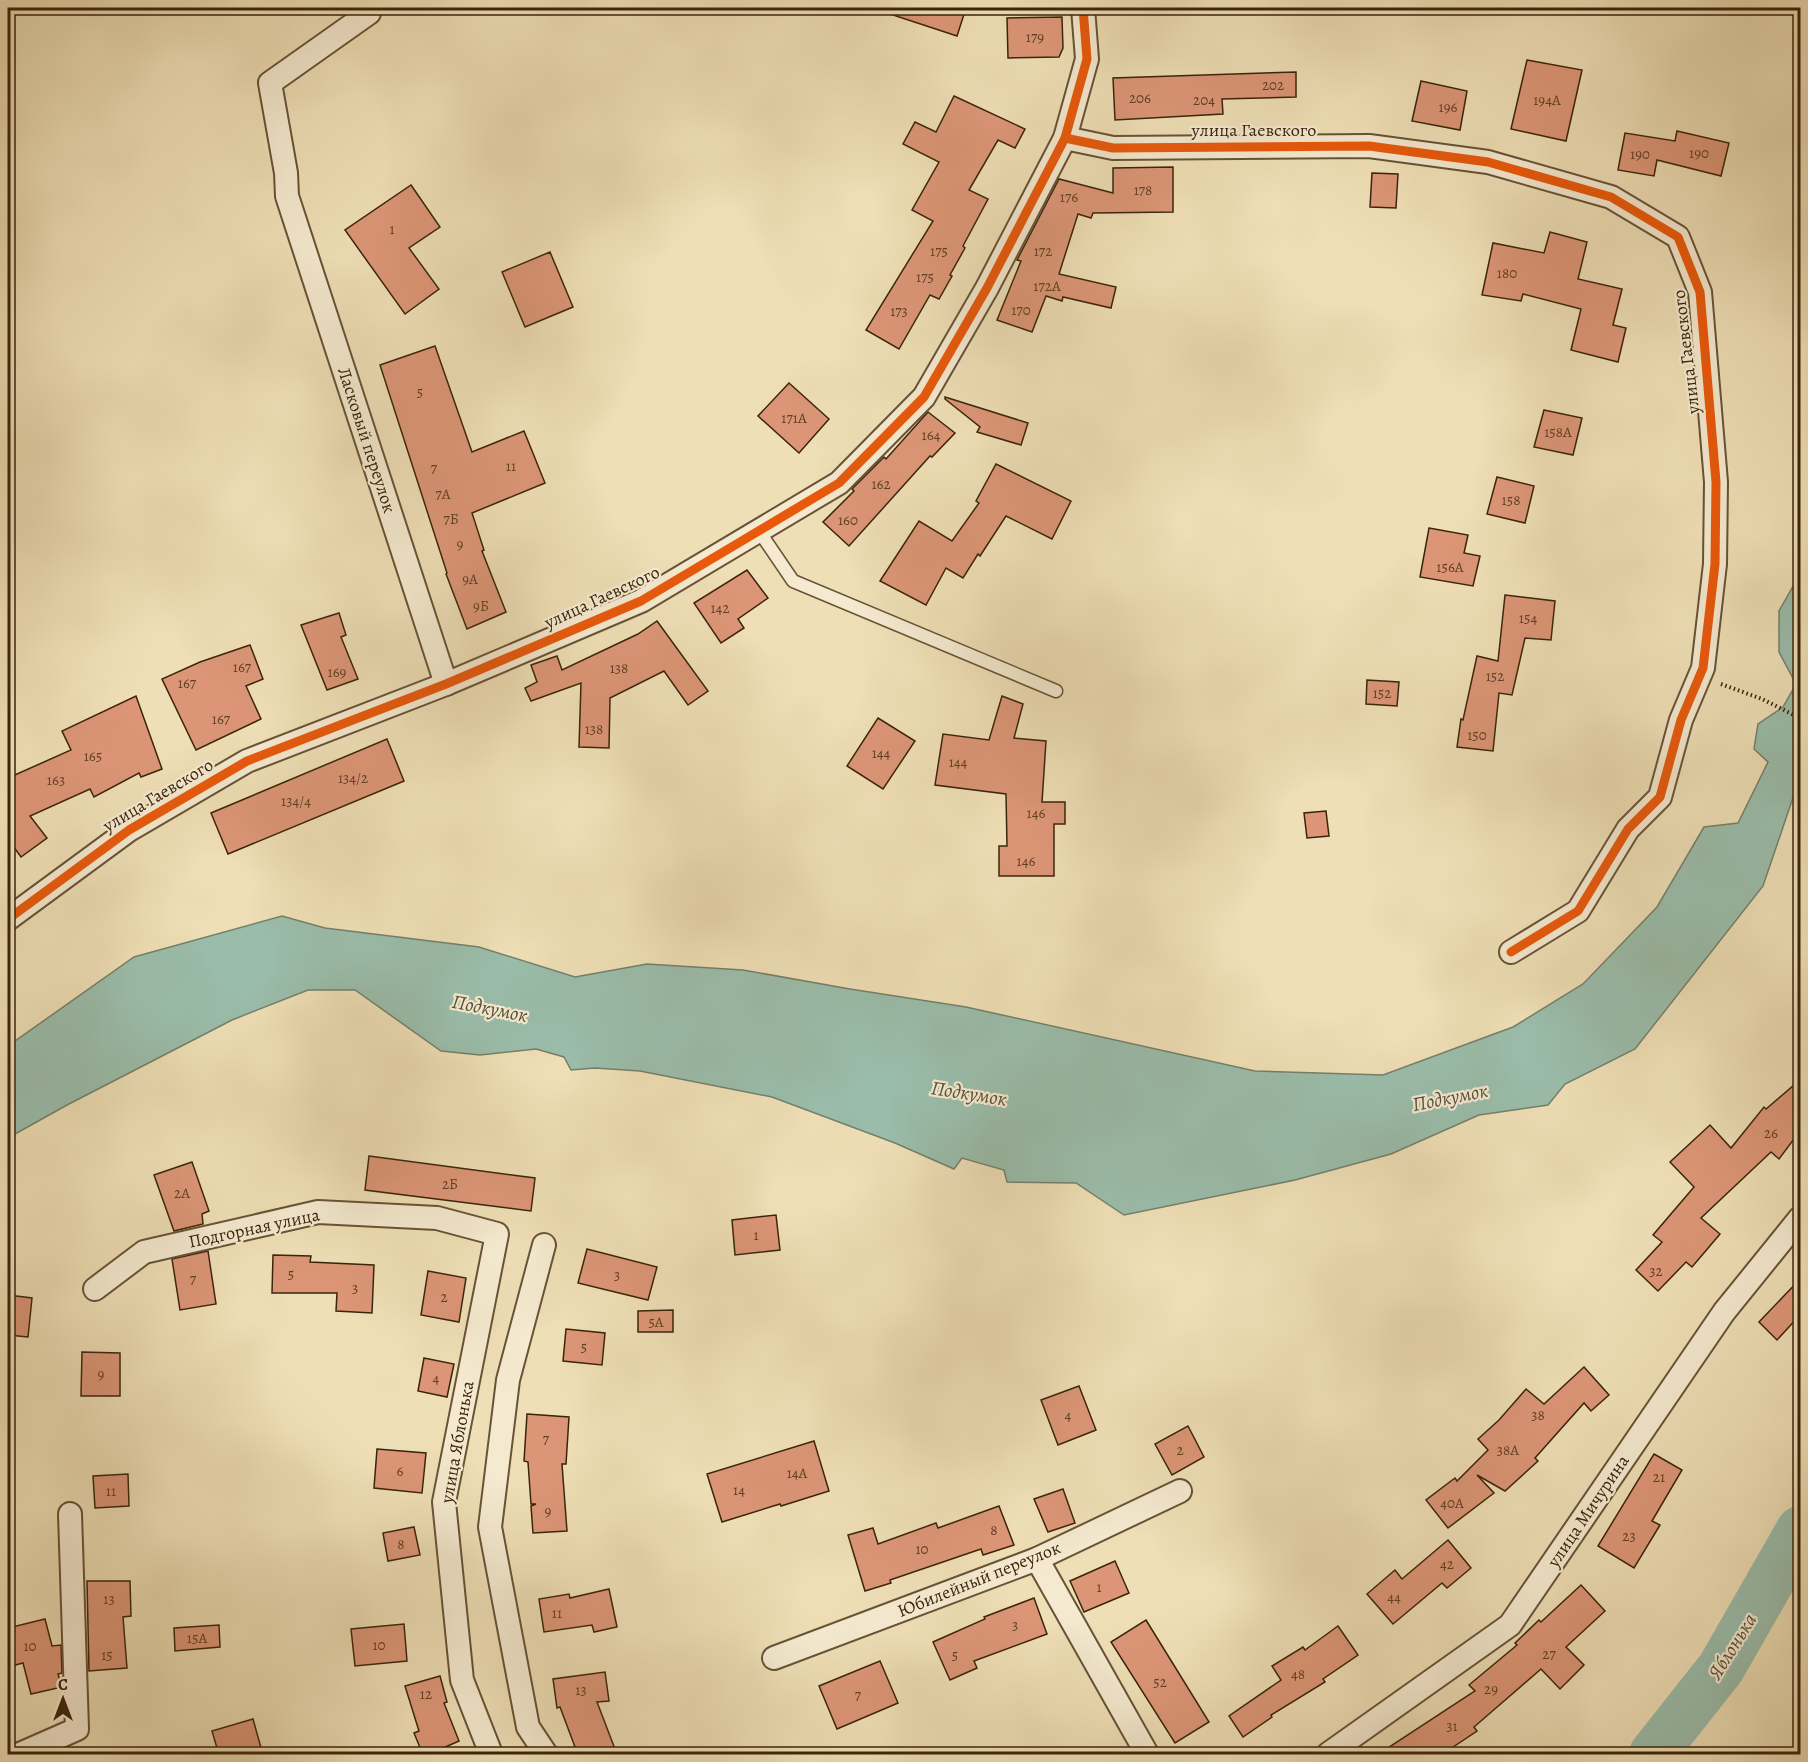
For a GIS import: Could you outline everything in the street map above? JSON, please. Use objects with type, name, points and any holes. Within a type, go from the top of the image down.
[{"type":"street","name":"Ласковый переулок","points":[[365,8],[369,13],[270,83],[286,173],[287,196],[446,684]]},
{"type":"street","name":"улица Гаевского","points":[[8,919],[129,830],[247,761],[446,684],[641,601],[839,483],[924,397],[987,288],[1065,138],[1087,59],[1083,8]]},
{"type":"street","name":"улица Гаевского","points":[[1065,138],[1113,148],[1369,146],[1488,162],[1611,197],[1678,237],[1700,292],[1716,482],[1715,564],[1703,668],[1681,720],[1660,797],[1628,829],[1578,911],[1511,952]]},
{"type":"street","name":"Подгорная улица","points":[[95,1289],[144,1252],[318,1212],[437,1218],[497,1234]]},
{"type":"street","name":"улица Мичурина","points":[[1328,1755],[1510,1625],[1724,1312],[1800,1218]]},
{"type":"street","name":"улица Яблонька","points":[[491,1755],[462,1680],[444,1502],[497,1234]]},
{"type":"street","points":[[544,1245],[508,1380],[490,1527],[528,1727],[546,1755]]},
{"type":"street","name":"Юбилейный переулок","points":[[774,1658],[1037,1559],[1180,1491]]},
{"type":"street","points":[[20,1755],[77,1729],[70,1514]]},
{"type":"street","points":[[1037,1559],[1147,1755]]},
{"type":"lane","points":[[759,531],[793,581],[1056,691]]},
{"type":"path","points":[[1699,676],[1762,699],[1800,718]]},
{"type":"water","name":"Подкумок","points":[[1800,574],[1800,777],[1763,886],[1635,1049],[1565,1084],[1548,1105],[1479,1115],[1391,1154],[1295,1180],[1124,1215],[1076,1183],[1007,1182],[1004,1170],[962,1158],[954,1169],[895,1143],[772,1097],[640,1071],[595,1068],[571,1070],[564,1057],[536,1049],[480,1055],[441,1051],[355,990],[308,990],[232,1020],[8,1138],[8,1046],[134,957],[282,916],[325,928],[479,947],[575,977],[647,964],[743,970],[966,1007],[1255,1071],[1383,1075],[1513,1027],[1583,984],[1657,907],[1704,827],[1738,823],[1768,762],[1754,749],[1758,724],[1783,707],[1796,684],[1779,652],[1779,611]]},
{"type":"building","points":[[885,8],[966,8],[957,36],[884,12]]},
{"type":"building","points":[[1062,17],[1063,48],[1059,57],[1008,58],[1007,18]]},
{"type":"building","points":[[1527,60],[1582,70],[1566,141],[1511,129]]},
{"type":"building","points":[[1296,72],[1296,97],[1222,99],[1223,114],[1115,120],[1113,78]]},
{"type":"building","points":[[1421,81],[1467,91],[1460,130],[1412,121]]},
{"type":"building","points":[[954,96],[1025,129],[1015,148],[998,140],[969,190],[988,199],[939,299],[930,295],[899,349],[866,330],[933,221],[912,210],[939,162],[903,144],[915,122],[936,132]]},
{"type":"building","points":[[1677,131],[1729,143],[1721,176],[1657,160],[1654,176],[1618,170],[1625,133],[1675,141]]},
{"type":"building","points":[[1173,167],[1173,212],[1093,213],[1091,218],[1078,214],[1059,274],[1116,287],[1111,308],[1063,297],[1062,301],[1046,296],[1032,332],[997,320],[1021,261],[1017,260],[1059,179],[1113,193],[1113,168]]},
{"type":"building","points":[[1372,173],[1398,174],[1396,208],[1370,207]]},
{"type":"building","points":[[411,185],[440,227],[409,248],[439,289],[405,314],[345,230]]},
{"type":"building","points":[[1550,232],[1587,242],[1578,279],[1622,289],[1613,325],[1626,328],[1618,362],[1571,350],[1581,309],[1523,294],[1521,301],[1482,295],[1493,243],[1544,253]]},
{"type":"building","points":[[550,252],[573,307],[525,327],[502,272]]},
{"type":"building","points":[[435,346],[472,452],[524,431],[545,483],[472,513],[484,550],[482,551],[506,612],[467,629],[446,574],[380,365]]},
{"type":"building","points":[[789,383],[829,419],[799,453],[758,416]]},
{"type":"building","points":[[945,397],[1028,423],[1021,445],[977,432],[980,427]]},
{"type":"building","points":[[1544,410],[1582,418],[1573,455],[1534,447]]},
{"type":"building","points":[[928,412],[955,433],[932,457],[930,456],[849,546],[823,522],[884,457],[886,459]]},
{"type":"building","points":[[996,464],[1071,501],[1052,539],[1006,516],[963,578],[946,568],[926,605],[880,581],[919,521],[952,541],[979,503],[976,501]]},
{"type":"building","points":[[1497,477],[1534,486],[1525,523],[1487,514]]},
{"type":"building","points":[[1429,528],[1468,535],[1464,553],[1480,556],[1473,586],[1420,577]]},
{"type":"building","points":[[747,570],[768,598],[738,619],[744,628],[721,643],[694,603]]},
{"type":"building","points":[[1505,595],[1555,601],[1551,640],[1525,638],[1512,695],[1499,693],[1493,751],[1457,747],[1461,719],[1463,720],[1477,656],[1498,661]]},
{"type":"building","points":[[339,613],[346,635],[341,637],[358,679],[327,690],[301,625]]},
{"type":"building","points":[[657,621],[708,691],[688,705],[664,671],[610,698],[609,748],[579,747],[581,683],[531,701],[525,688],[537,682],[531,665],[557,656],[562,670],[638,634]]},
{"type":"building","points":[[250,645],[263,679],[246,686],[261,719],[196,750],[162,679],[200,662]]},
{"type":"building","points":[[1367,680],[1399,682],[1397,706],[1366,704]]},
{"type":"building","points":[[136,696],[162,769],[141,777],[139,773],[94,797],[90,789],[30,816],[47,838],[21,857],[8,839],[8,778],[71,750],[62,731]]},
{"type":"building","points":[[1002,696],[1023,704],[1014,738],[1046,741],[1042,802],[1065,802],[1065,824],[1054,824],[1054,876],[999,876],[999,846],[1007,846],[1006,794],[935,785],[943,734],[989,740]]},
{"type":"building","points":[[878,718],[915,741],[883,789],[847,766]]},
{"type":"building","points":[[387,739],[404,781],[228,854],[211,813]]},
{"type":"building","points":[[1326,811],[1329,836],[1307,838],[1304,813]]},
{"type":"building","points":[[1800,1080],[1800,1131],[1779,1159],[1771,1152],[1701,1218],[1720,1234],[1692,1267],[1686,1262],[1658,1291],[1636,1270],[1662,1242],[1653,1235],[1694,1187],[1670,1162],[1710,1125],[1731,1148],[1764,1107],[1766,1109]]},
{"type":"building","points":[[369,1156],[535,1178],[531,1211],[365,1190]]},
{"type":"building","points":[[192,1162],[209,1211],[202,1214],[203,1224],[174,1231],[154,1175]]},
{"type":"building","points":[[776,1215],[780,1250],[735,1255],[732,1220]]},
{"type":"building","points":[[587,1249],[657,1267],[648,1300],[578,1283]]},
{"type":"building","points":[[208,1251],[216,1304],[180,1310],[172,1259]]},
{"type":"building","points":[[273,1255],[311,1256],[310,1262],[374,1265],[372,1313],[336,1311],[337,1293],[272,1293]]},
{"type":"building","points":[[428,1271],[466,1278],[459,1322],[421,1315]]},
{"type":"building","points":[[1800,1279],[1800,1315],[1777,1340],[1759,1322]]},
{"type":"building","points":[[8,1295],[32,1298],[28,1337],[8,1335]]},
{"type":"building","points":[[673,1310],[673,1332],[638,1332],[638,1311]]},
{"type":"building","points":[[566,1329],[605,1333],[602,1365],[563,1361]]},
{"type":"building","points":[[82,1352],[120,1353],[120,1396],[81,1396]]},
{"type":"building","points":[[424,1358],[454,1364],[447,1397],[418,1391]]},
{"type":"building","points":[[1584,1367],[1609,1395],[1591,1411],[1584,1403],[1535,1458],[1538,1461],[1505,1491],[1477,1475],[1494,1493],[1448,1528],[1426,1500],[1455,1478],[1457,1481],[1488,1450],[1478,1439],[1499,1420],[1526,1389],[1544,1404]]},
{"type":"building","points":[[1079,1386],[1096,1430],[1058,1445],[1041,1400]]},
{"type":"building","points":[[527,1414],[569,1417],[566,1464],[562,1464],[567,1531],[533,1533],[531,1506],[536,1504],[531,1504],[528,1462],[524,1461]]},
{"type":"building","points":[[1188,1426],[1204,1457],[1172,1475],[1155,1444]]},
{"type":"building","points":[[814,1441],[829,1491],[722,1522],[707,1474]]},
{"type":"building","points":[[377,1449],[426,1453],[422,1493],[374,1488]]},
{"type":"building","points":[[1654,1454],[1682,1470],[1652,1521],[1660,1525],[1634,1568],[1598,1546]]},
{"type":"building","points":[[128,1474],[129,1506],[95,1508],[93,1476]]},
{"type":"building","points":[[1063,1489],[1075,1523],[1048,1532],[1034,1499]]},
{"type":"building","points":[[999,1506],[1014,1545],[983,1555],[981,1549],[890,1580],[891,1583],[865,1591],[848,1535],[873,1528],[878,1544],[936,1523],[938,1528]]},
{"type":"building","points":[[414,1527],[420,1555],[388,1561],[383,1533]]},
{"type":"building","points":[[1448,1540],[1471,1568],[1447,1588],[1442,1583],[1393,1624],[1367,1594],[1395,1570],[1402,1579]]},
{"type":"building","points":[[1115,1561],[1129,1593],[1084,1612],[1070,1581]]},
{"type":"building","points":[[87,1581],[130,1581],[131,1616],[123,1617],[127,1668],[89,1671]]},
{"type":"building","points":[[1581,1585],[1605,1611],[1566,1647],[1584,1665],[1560,1689],[1541,1669],[1474,1727],[1477,1731],[1441,1755],[1377,1755],[1475,1691],[1469,1685],[1517,1645],[1515,1643],[1539,1620],[1541,1622]]},
{"type":"building","points":[[609,1589],[617,1627],[594,1632],[592,1625],[544,1632],[539,1599],[569,1594],[570,1598]]},
{"type":"building","points":[[1034,1598],[1047,1634],[974,1661],[977,1668],[950,1680],[933,1642],[985,1619],[984,1617]]},
{"type":"building","points":[[45,1619],[52,1646],[61,1645],[62,1673],[58,1674],[62,1687],[31,1694],[23,1663],[8,1667],[8,1628]]},
{"type":"building","points":[[1146,1620],[1209,1722],[1175,1743],[1111,1642]]},
{"type":"building","points":[[404,1624],[407,1661],[355,1666],[351,1629]]},
{"type":"building","points":[[219,1625],[220,1647],[175,1651],[174,1628]]},
{"type":"building","points":[[1338,1626],[1358,1655],[1323,1679],[1325,1682],[1271,1715],[1272,1717],[1243,1737],[1229,1716],[1281,1680],[1272,1666],[1303,1647],[1305,1650]]},
{"type":"building","points":[[880,1661],[898,1703],[837,1729],[819,1686]]},
{"type":"building","points":[[605,1672],[609,1701],[597,1702],[615,1749],[601,1755],[578,1755],[560,1707],[557,1708],[553,1679]]},
{"type":"building","points":[[440,1676],[447,1702],[444,1703],[459,1741],[423,1755],[414,1733],[419,1731],[405,1686]]},
{"type":"building","points":[[253,1719],[263,1755],[219,1755],[212,1731]]},
{"type":"waterway","name":"Яблонька","points":[[1653,1754],[1721,1668],[1800,1530]]},
{"type":"cycle path","points":[[8,919],[129,830],[247,761],[446,684],[641,601],[839,483],[924,397],[987,288],[1065,138],[1087,59],[1083,8]]},
{"type":"cycle path","points":[[1065,138],[1113,148],[1369,146],[1488,162],[1611,197],[1678,237],[1700,292],[1716,482],[1715,564],[1703,668],[1681,720],[1660,797],[1628,829],[1578,911],[1511,952]]}]
